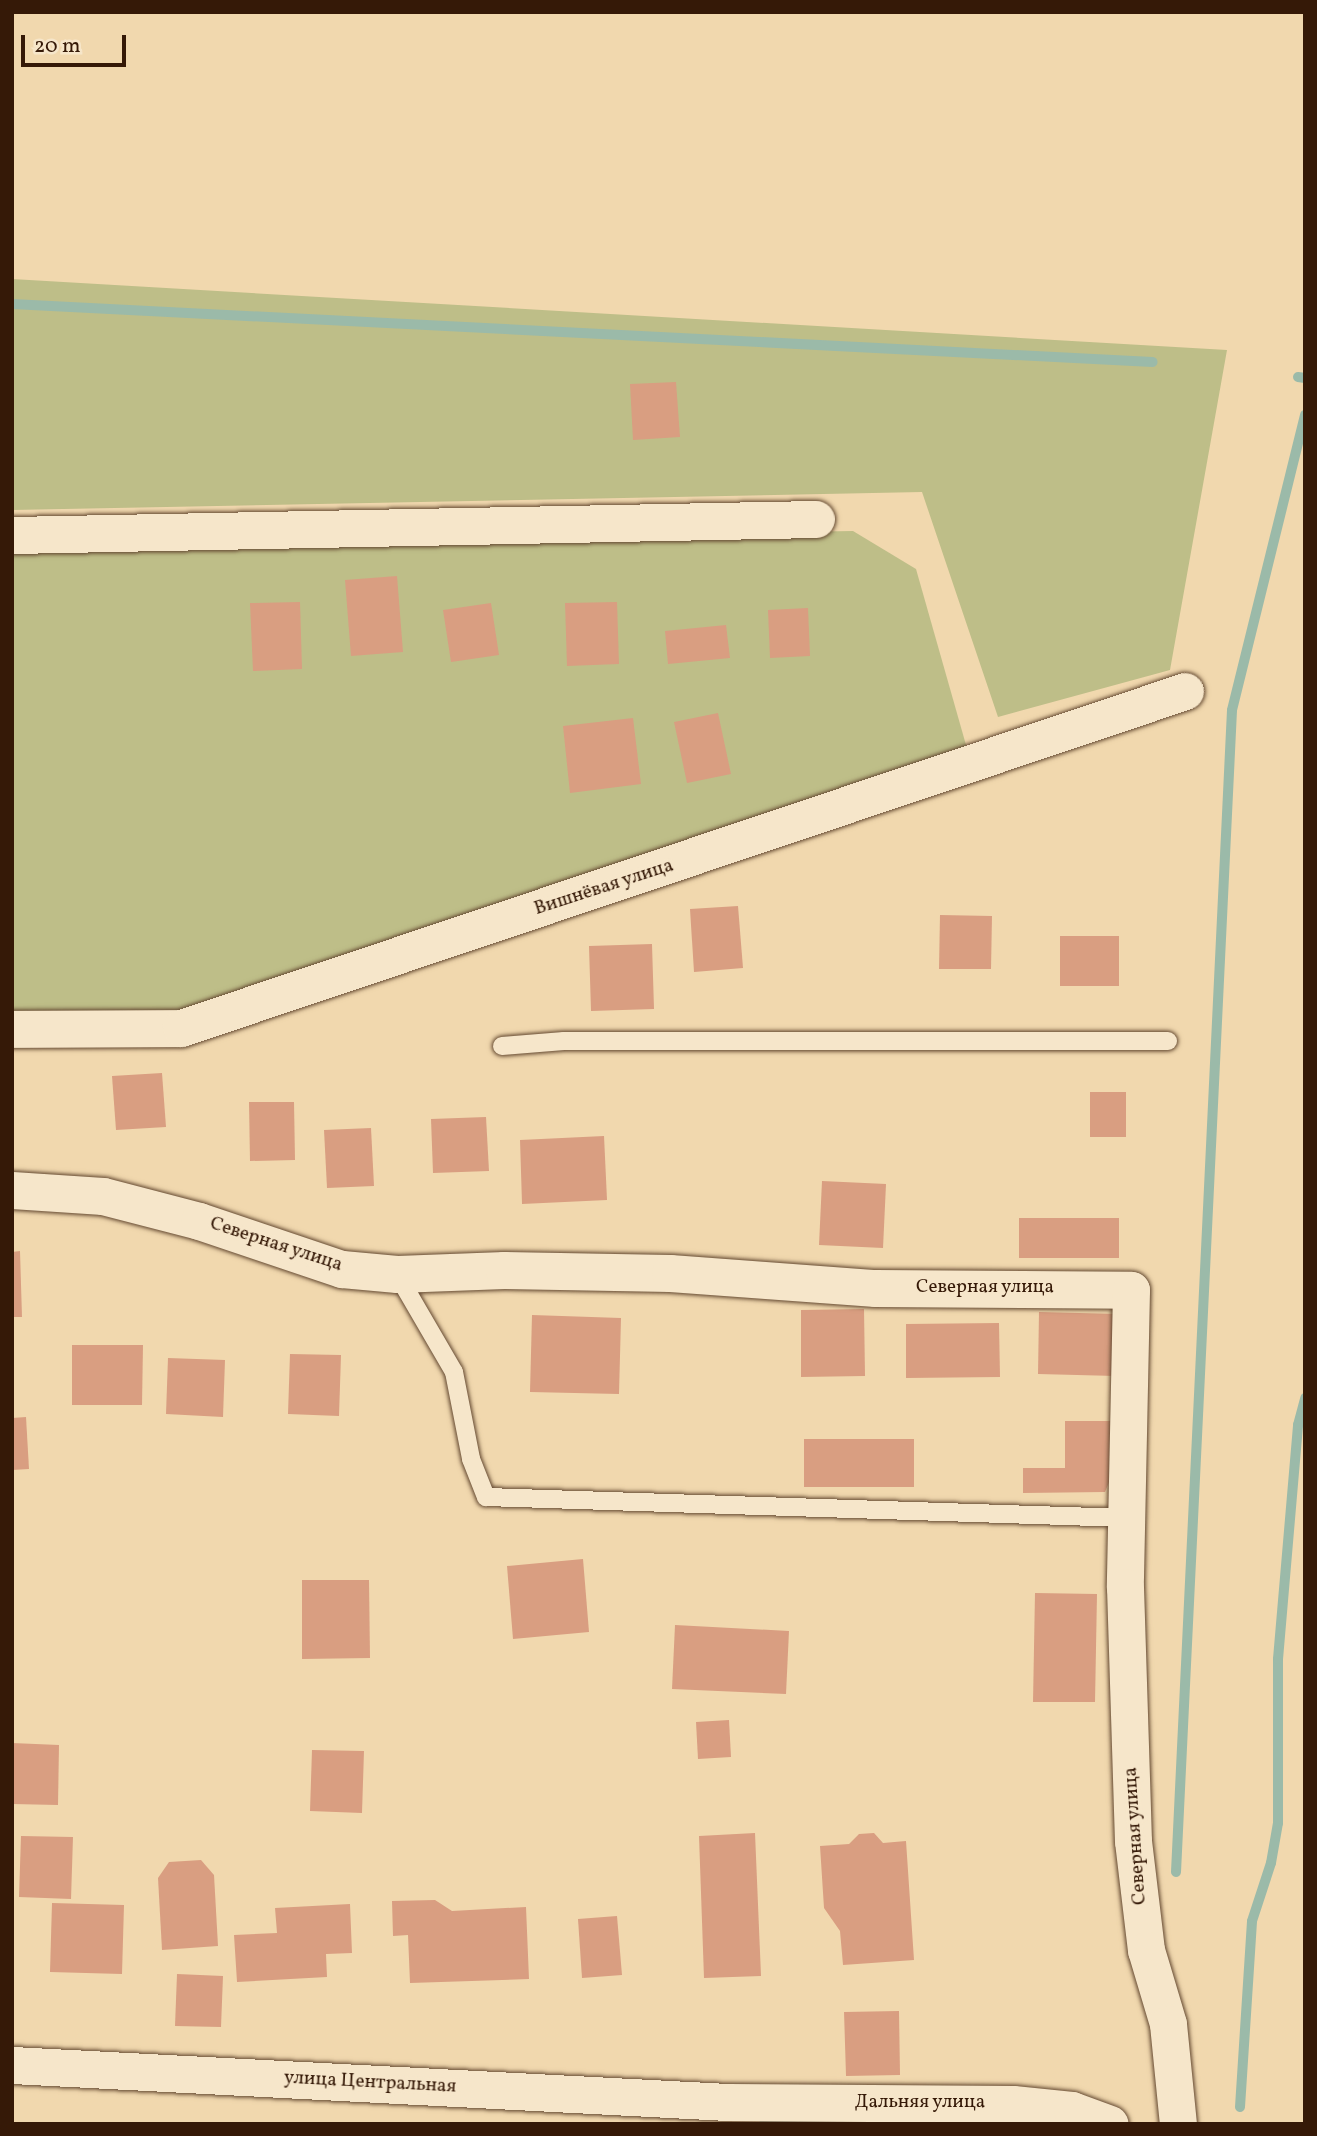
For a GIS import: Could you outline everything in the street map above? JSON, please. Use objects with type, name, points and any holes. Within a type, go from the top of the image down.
[{"type":"street","points":[[12,535],[816,519]]},
{"type":"street","name":"Вишнёвая улица","points":[[12,1029],[181,1028],[1185,691]]},
{"type":"street","name":"Северная улица","points":[[12,1190],[103,1196],[199,1221],[342,1269],[397,1274],[504,1270],[670,1273],[875,1288],[1130,1290],[1126,1518],[1135,1868],[1146,1950],[1168,2024],[1178,2124]]},
{"type":"street","name":"улица Центральная","points":[[12,2065],[728,2113]]},
{"type":"street","name":"Дальняя улица","points":[[728,2113],[1013,2104],[1072,2110],[1110,2124]]},
{"type":"lane","points":[[502,1046],[564,1041],[1168,1041]]},
{"type":"lane","points":[[397,1274],[454,1372],[471,1459],[486,1497],[1126,1518]]},
{"type":"green space","points":[[12,279],[1227,350],[1170,670],[998,717],[922,492],[12,510]]},
{"type":"green space","points":[[853,531],[916,569],[968,752],[175,1013],[12,1015],[12,546]]},
{"type":"shaded area","points":[[856,2119],[987,2124],[756,2124],[762,2120]]},
{"type":"building","points":[[676,382],[680,437],[633,440],[630,384]]},
{"type":"building","points":[[397,576],[403,652],[351,656],[345,580]]},
{"type":"building","points":[[300,602],[302,669],[253,671],[250,603]]},
{"type":"building","points":[[617,602],[619,664],[567,666],[565,603]]},
{"type":"building","points":[[491,603],[499,655],[451,662],[443,610]]},
{"type":"building","points":[[808,608],[810,656],[770,658],[768,610]]},
{"type":"building","points":[[726,625],[730,658],[668,664],[665,631]]},
{"type":"building","points":[[718,713],[731,774],[687,783],[674,722]]},
{"type":"building","points":[[633,718],[641,784],[570,793],[563,726]]},
{"type":"building","points":[[738,906],[743,968],[694,972],[690,909]]},
{"type":"building","points":[[940,915],[992,916],[991,969],[939,969]]},
{"type":"building","points":[[1060,936],[1119,936],[1119,986],[1060,986]]},
{"type":"building","points":[[652,944],[654,1009],[591,1011],[589,946]]},
{"type":"building","points":[[162,1073],[166,1127],[116,1130],[112,1076]]},
{"type":"building","points":[[1090,1092],[1126,1092],[1126,1137],[1090,1137]]},
{"type":"building","points":[[249,1102],[294,1102],[295,1160],[250,1161]]},
{"type":"building","points":[[486,1117],[489,1171],[433,1173],[431,1119]]},
{"type":"building","points":[[371,1128],[374,1186],[327,1188],[324,1130]]},
{"type":"building","points":[[604,1136],[607,1200],[522,1204],[520,1140]]},
{"type":"building","points":[[822,1181],[886,1184],[883,1248],[819,1245]]},
{"type":"building","points":[[1019,1218],[1119,1218],[1119,1258],[1019,1258]]},
{"type":"building","points":[[20,1251],[22,1317],[12,1317],[12,1252]]},
{"type":"building","points":[[864,1309],[865,1376],[801,1377],[801,1310]]},
{"type":"building","points":[[1039,1312],[1118,1314],[1116,1376],[1038,1374]]},
{"type":"building","points":[[532,1315],[621,1318],[619,1394],[530,1392]]},
{"type":"building","points":[[999,1323],[1000,1377],[906,1378],[906,1324]]},
{"type":"building","points":[[72,1345],[143,1345],[142,1405],[72,1405]]},
{"type":"building","points":[[290,1354],[341,1355],[339,1416],[288,1414]]},
{"type":"building","points":[[168,1358],[225,1360],[223,1417],[166,1414]]},
{"type":"building","points":[[26,1417],[29,1469],[12,1470],[12,1418]]},
{"type":"building","points":[[1065,1421],[1115,1421],[1115,1468],[1105,1492],[1023,1493],[1023,1468],[1065,1468]]},
{"type":"building","points":[[804,1439],[914,1439],[914,1487],[804,1487]]},
{"type":"building","points":[[583,1559],[589,1632],[513,1639],[507,1566]]},
{"type":"building","points":[[302,1580],[369,1580],[370,1658],[302,1659]]},
{"type":"building","points":[[1035,1593],[1097,1594],[1095,1702],[1033,1702]]},
{"type":"building","points":[[675,1625],[789,1631],[786,1694],[672,1689]]},
{"type":"building","points":[[729,1720],[731,1757],[698,1759],[696,1722]]},
{"type":"building","points":[[12,1743],[59,1745],[58,1805],[12,1804]]},
{"type":"building","points":[[312,1750],[364,1751],[362,1813],[310,1811]]},
{"type":"building","points":[[755,1833],[761,1976],[704,1978],[699,1836]]},
{"type":"building","points":[[874,1833],[883,1843],[906,1841],[914,1960],[843,1965],[840,1931],[824,1908],[820,1846],[849,1844],[859,1834]]},
{"type":"building","points":[[21,1836],[73,1837],[71,1899],[19,1897]]},
{"type":"building","points":[[201,1860],[214,1875],[218,1946],[162,1950],[158,1878],[169,1862]]},
{"type":"building","points":[[435,1900],[452,1911],[526,1907],[529,1979],[410,1983],[408,1935],[393,1936],[392,1901]]},
{"type":"building","points":[[52,1903],[124,1905],[122,1974],[50,1972]]},
{"type":"building","points":[[350,1904],[352,1953],[326,1954],[327,1977],[237,1982],[234,1935],[277,1933],[275,1908]]},
{"type":"building","points":[[617,1916],[622,1975],[582,1978],[578,1919]]},
{"type":"building","points":[[177,1974],[223,1976],[221,2027],[175,2026]]},
{"type":"building","points":[[899,2011],[900,2075],[846,2076],[844,2012]]},
{"type":"waterway","points":[[12,304],[1153,362]]},
{"type":"waterway","points":[[1298,377],[1305,378]]},
{"type":"waterway","points":[[1176,1872],[1232,710],[1305,415]]},
{"type":"waterway","points":[[1240,2107],[1252,1921],[1271,1863],[1278,1823],[1278,1659],[1298,1425],[1305,1398]]}]
